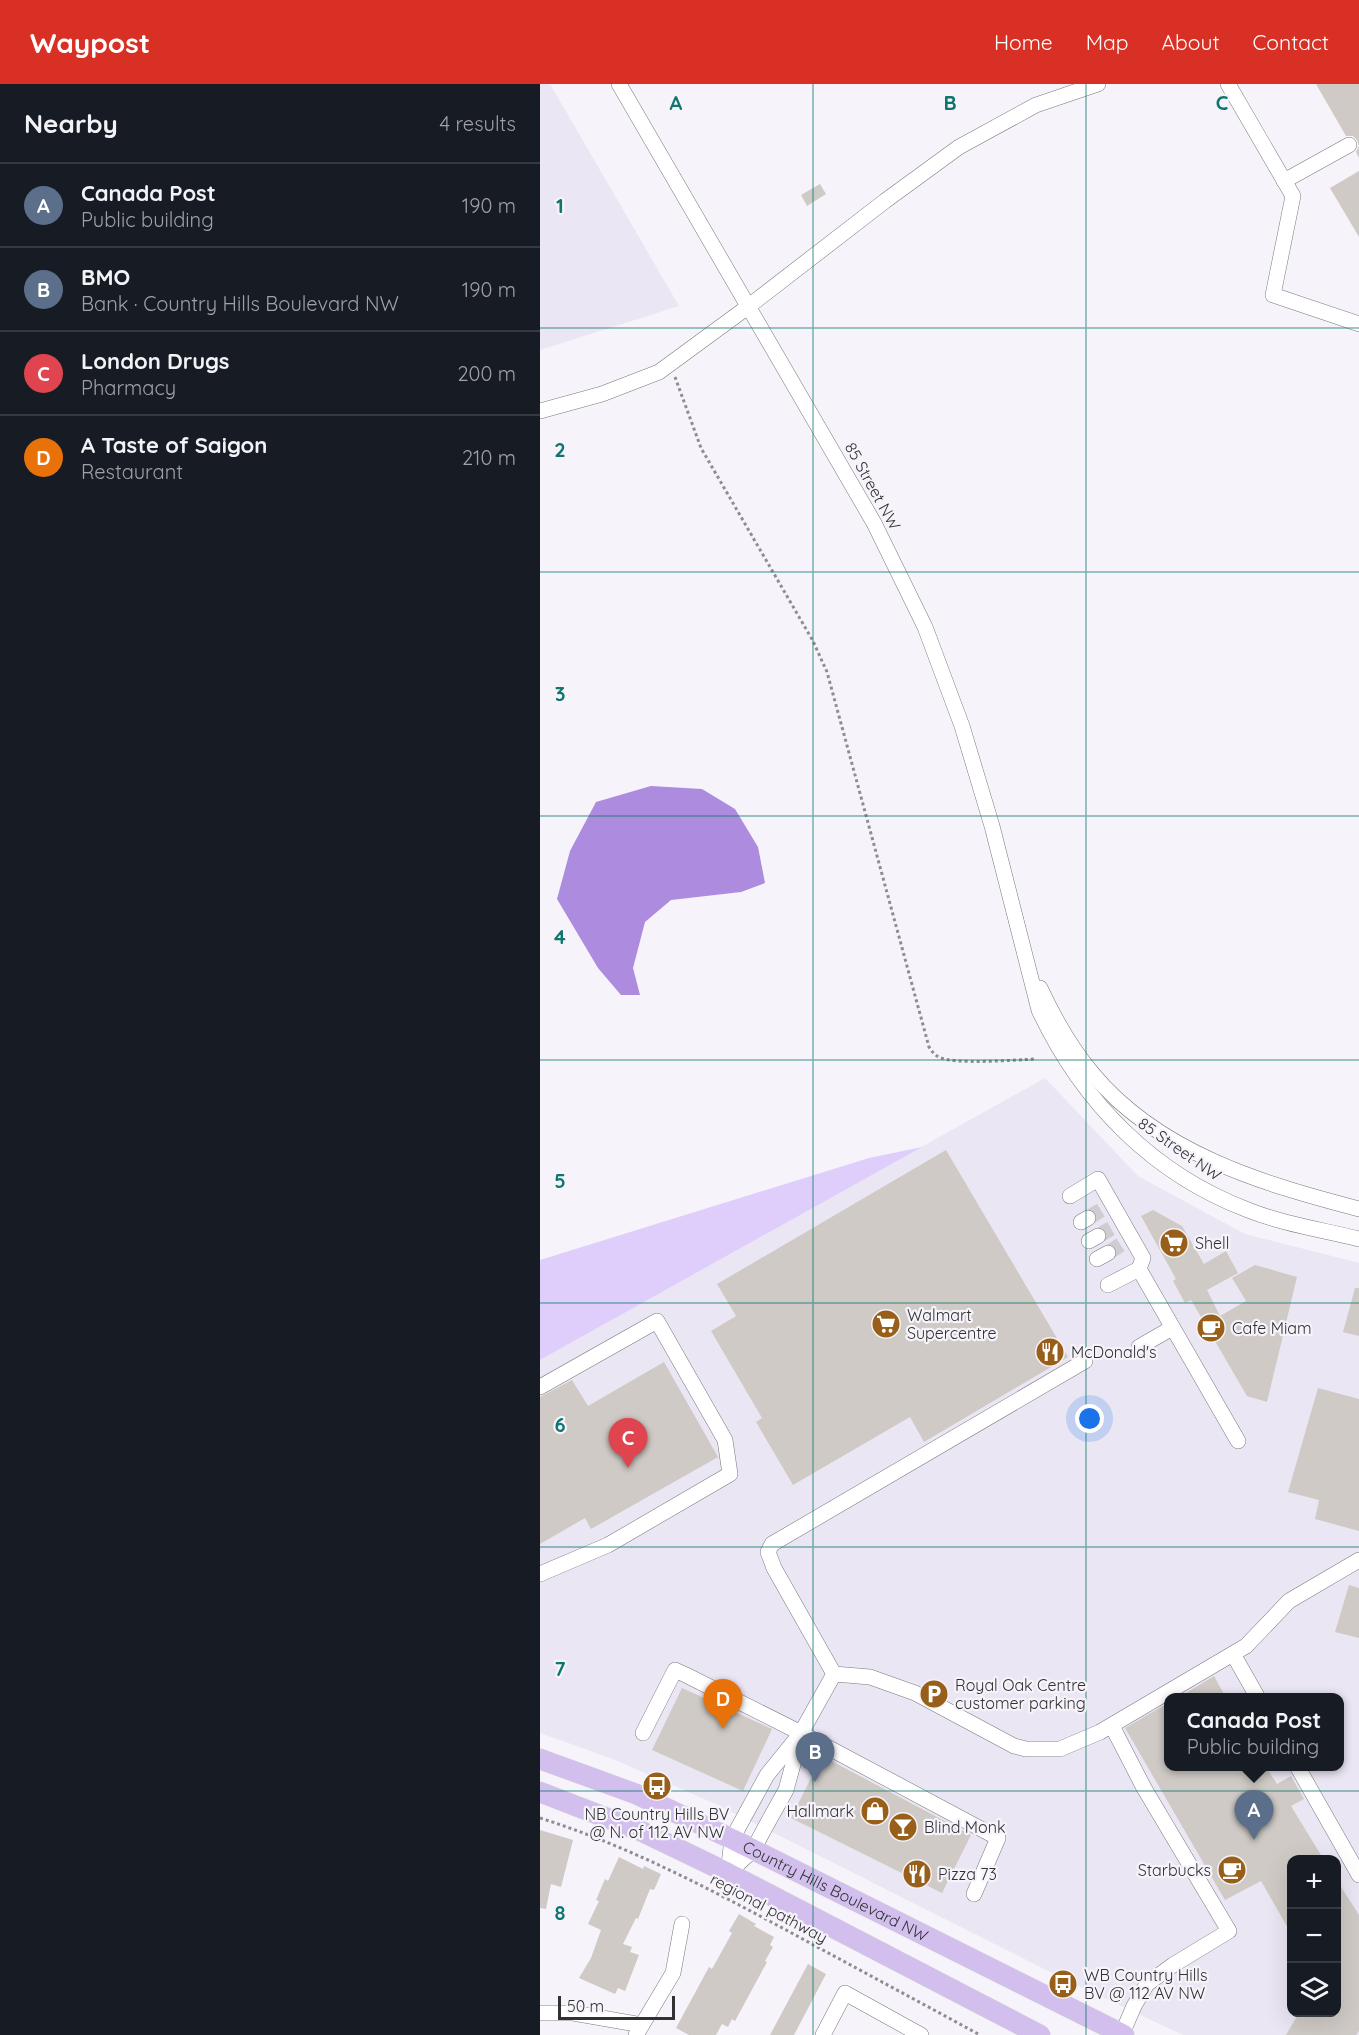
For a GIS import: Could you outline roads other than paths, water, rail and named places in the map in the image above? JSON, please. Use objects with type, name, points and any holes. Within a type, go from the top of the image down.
[{"type":"main road","name":"Country Hills Boulevard NW","points":[[540,1759],[636,1794],[732,1839],[1123,2035]]},
{"type":"main road","name":"Country Hills Boulevard NW","points":[[540,1792],[643,1832],[728,1873],[1040,2035]]},
{"type":"street","name":"85 Street NW","points":[[619,84],[874,523],[926,627],[962,726],[992,826],[1036,1001],[1052,1038],[1089,1095],[1131,1138],[1181,1176],[1213,1196],[1250,1211],[1359,1239]]},
{"type":"street","points":[[540,411],[602,394],[659,372],[959,147],[1036,105],[1098,84]]},
{"type":"street","points":[[1227,84],[1293,196],[1273,295],[1359,324]]},
{"type":"street","points":[[1284,181],[1349,145]]},
{"type":"street","name":"85 Street NW","points":[[1020,939],[1042,993],[1072,1047],[1092,1073],[1132,1112],[1159,1132],[1238,1173],[1359,1209]]},
{"type":"street","points":[[1070,1196],[1098,1179],[1119,1223],[1143,1258],[1139,1269],[1108,1285]]},
{"type":"street","points":[[1139,1269],[1238,1441]]},
{"type":"street","points":[[540,1386],[657,1321],[725,1440],[730,1474],[608,1545],[540,1574]]},
{"type":"street","points":[[1139,1347],[1172,1328]]},
{"type":"street","points":[[834,1674],[774,1568],[768,1552],[772,1544],[1085,1361]]},
{"type":"street","points":[[1167,1693],[1246,1646],[1289,1601],[1359,1560]]},
{"type":"street","points":[[1233,1654],[1255,1693]]},
{"type":"street","points":[[643,1733],[675,1670],[801,1733],[998,1838],[974,1894]]},
{"type":"street","points":[[834,1674],[870,1677],[915,1694],[1014,1746],[1026,1749],[1060,1749],[1112,1726],[1164,1695]]},
{"type":"street","points":[[728,1873],[732,1839],[768,1775],[801,1733],[834,1674]]},
{"type":"street","points":[[1112,1726],[1144,1788],[1229,1932],[1173,1965],[1147,1984],[1134,2006],[1123,2035]]},
{"type":"street","points":[[728,1873],[753,1850],[786,1790],[801,1733]]},
{"type":"street","points":[[1299,1771],[1359,1875]]},
{"type":"street","points":[[540,2013],[573,2013],[639,2030],[673,1973],[682,1924]]},
{"type":"street","points":[[823,2035],[845,1994],[921,2035]]},
{"type":"tunnel","points":[[1088,1218],[1106,1207]]},
{"type":"tunnel","points":[[1098,1236],[1117,1225]]},
{"type":"tunnel","points":[[1108,1253],[1126,1241]]},
{"type":"place","name":"Shell","points":[[1174,1243]]},
{"type":"place","name":"Walmart Supercentre","points":[[886,1324]]},
{"type":"place","name":"Cafe Miam","points":[[1211,1328]]},
{"type":"place","name":"McDonald's","points":[[1050,1352]]},
{"type":"place","name":"London Drugs","points":[[628,1468]]},
{"type":"place","name":"Royal Oak Centre customer parking","points":[[934,1694]]},
{"type":"place","name":"A Taste of Saigon","points":[[723,1729]]},
{"type":"place","name":"BMO","points":[[815,1782]]},
{"type":"place","name":"NB Country Hills BV @ N. of 112 AV NW","points":[[657,1786]]},
{"type":"place","name":"Hallmark","points":[[875,1811]]},
{"type":"place","name":"Blind Monk","points":[[903,1827]]},
{"type":"place","name":"Canada Post","points":[[1254,1840]]},
{"type":"place","name":"Starbucks","points":[[1232,1870]]},
{"type":"place","name":"Pizza 73","points":[[917,1874]]},
{"type":"place","name":"WB Country Hills BV @ 112 AV NW","points":[[1063,1984]]}]
